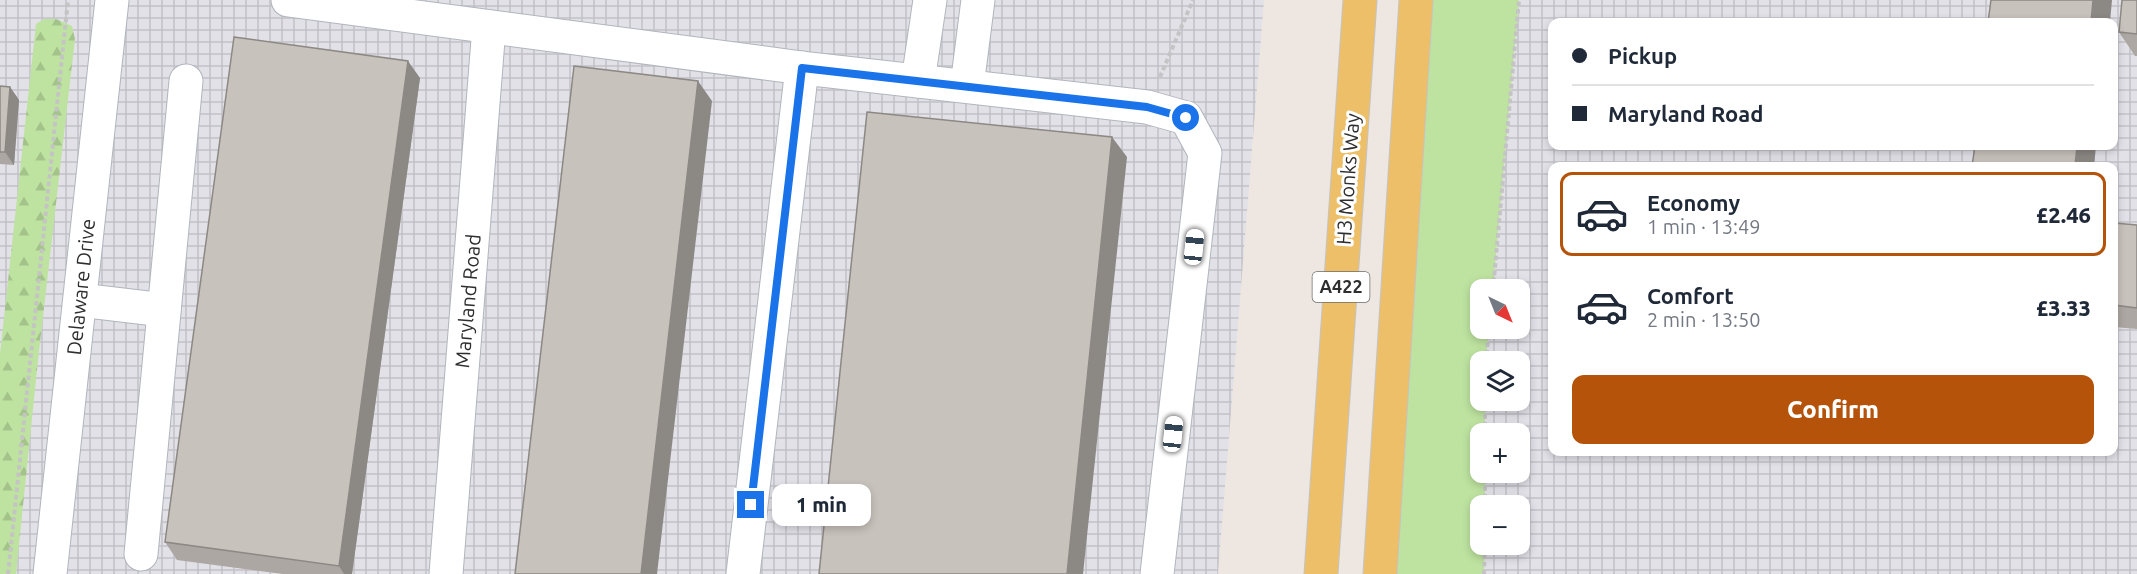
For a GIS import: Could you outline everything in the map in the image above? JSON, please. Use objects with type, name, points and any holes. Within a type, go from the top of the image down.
[{"type":"main road","name":"H3 Monks Way","points":[[1321,574],[1360,0]]},
{"type":"main road","name":"A422","points":[[1380,574],[1416,0]]},
{"type":"street","name":"Delaware Drive","points":[[50,574],[112,0]]},
{"type":"street","points":[[288,0],[802,68],[1147,107],[1186,118],[1205,153],[1157,574]]},
{"type":"street","points":[[918,81],[930,0]]},
{"type":"street","points":[[968,86],[978,0]]},
{"type":"street","name":"Maryland Road","points":[[446,574],[489,27]]},
{"type":"street","points":[[743,574],[802,68]]},
{"type":"street","points":[[141,554],[186,81]]},
{"type":"street","points":[[80,300],[164,310]]},
{"type":"path","points":[[8,574],[68,0]]},
{"type":"path","points":[[1147,107],[1192,0]]},
{"type":"path","points":[[1494,279],[1519,0]]},
{"type":"path","points":[[1485,555],[1485,574]]},
{"type":"shaded area","points":[[0,0],[1264,0],[1218,574],[0,574]]},
{"type":"shaded area","points":[[1519,0],[2137,0],[2137,574],[1484,574],[1485,555],[1530,555],[1530,495],[1485,495],[1485,483],[1530,483],[1530,423],[1485,423],[1485,411],[1530,411],[1530,351],[1487,351],[1488,339],[1530,339],[1530,279],[1494,279]]},
{"type":"green space","points":[[1416,0],[1519,0],[1494,279],[1470,279],[1470,339],[1488,339],[1487,351],[1470,351],[1470,411],[1485,411],[1485,423],[1470,423],[1470,483],[1485,483],[1485,495],[1470,495],[1470,555],[1485,555],[1484,574],[1380,574]]},
{"type":"green space","points":[[44,19],[56,19],[72,26],[75,39],[16,574],[0,574],[0,354],[36,24]]},
{"type":"building","points":[[1991,0],[2093,0],[2091,18],[1989,18]]},
{"type":"building","points":[[2122,0],[2137,0],[2137,34],[2119,32]]},
{"type":"building","points":[[234,37],[408,61],[339,566],[165,542]]},
{"type":"building","points":[[574,66],[698,81],[641,574],[515,574]]},
{"type":"building","points":[[0,86],[10,87],[5,152],[0,152]]},
{"type":"building","points":[[867,112],[1112,137],[1067,574],[819,574]]},
{"type":"building","points":[[1974,150],[2077,150],[2075,162],[1973,162]]},
{"type":"building","points":[[2118,223],[2137,225],[2137,308],[2118,306]]},
{"type":"route","points":[[751,505],[802,68],[1147,107],[1186,118]]}]
